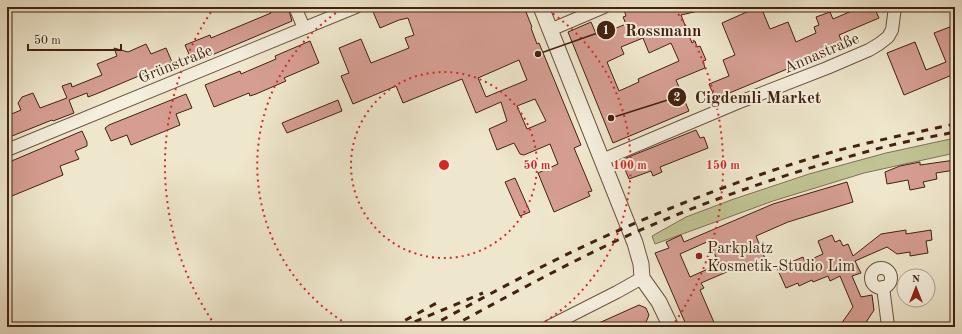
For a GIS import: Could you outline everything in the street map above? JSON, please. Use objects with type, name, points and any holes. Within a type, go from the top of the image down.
[{"type":"street","points":[[295,7],[304,28]]},
{"type":"street","name":"Grünstraße","points":[[7,150],[356,7]]},
{"type":"street","points":[[541,7],[635,243],[641,264],[642,278],[659,302],[671,327]]},
{"type":"street","points":[[550,30],[604,7]]},
{"type":"street","name":"Annastraße","points":[[602,160],[737,103],[828,68],[869,50],[880,44],[888,37],[892,30],[895,7]]},
{"type":"street","points":[[548,327],[642,278]]},
{"type":"street","points":[[883,287],[887,327]]},
{"type":"green space","points":[[955,138],[955,153],[864,173],[773,201],[655,244],[652,236],[686,217],[809,174],[886,153]]},
{"type":"building","points":[[268,7],[288,7],[292,21],[193,63],[185,45],[210,35],[211,38],[271,13]]},
{"type":"building","points":[[371,7],[524,7],[537,44],[539,43],[581,145],[574,148],[592,191],[588,192],[590,196],[554,212],[538,173],[558,164],[550,144],[524,155],[520,154],[514,143],[497,150],[489,129],[507,121],[501,102],[476,113],[462,79],[403,103],[396,86],[353,104],[341,76],[349,73],[339,48],[361,39],[371,63],[409,48],[405,38],[414,35],[408,18],[380,28]],"holes":[[[519,60],[527,80],[486,97],[478,78]],[[535,99],[546,121],[527,129],[517,106]]]},
{"type":"building","points":[[623,7],[698,7],[698,11],[681,15],[692,43],[695,41],[697,47],[700,46],[706,60],[703,61],[705,68],[676,80],[689,111],[613,143],[568,32],[591,22],[597,36],[626,24],[623,17],[626,16]],"holes":[[[643,38],[649,53],[671,43],[679,61],[638,79],[639,82],[619,91],[607,62],[624,54],[621,47]]]},
{"type":"building","points":[[761,7],[770,29],[788,22],[796,42],[816,33],[814,27],[819,25],[816,17],[830,12],[833,19],[861,7],[874,7],[879,18],[839,35],[844,47],[715,99],[709,84],[729,76],[723,60],[735,55],[722,23]]},
{"type":"building","points":[[955,25],[955,83],[952,75],[904,95],[887,53],[915,42],[926,70],[946,62],[934,33]]},
{"type":"building","points":[[310,41],[319,63],[284,78],[286,81],[256,94],[250,96],[249,93],[214,107],[205,85],[240,71],[241,74],[276,59],[275,56]]},
{"type":"building","points":[[146,44],[151,54],[166,48],[172,62],[88,97],[87,93],[69,100],[74,113],[7,138],[7,116],[21,110],[18,103],[22,97],[33,93],[40,108],[67,98],[62,86],[71,83],[72,87],[102,75],[97,64],[117,56],[114,48],[128,52]]},
{"type":"building","points":[[186,94],[192,108],[176,114],[180,125],[131,145],[127,135],[111,141],[105,128],[109,125]]},
{"type":"building","points":[[338,100],[342,111],[287,133],[282,123]]},
{"type":"building","points":[[696,130],[700,138],[704,137],[708,148],[660,167],[662,172],[653,176],[651,171],[629,179],[621,160]]},
{"type":"building","points":[[82,131],[87,142],[87,146],[75,151],[79,159],[60,166],[63,175],[7,198],[7,163]]},
{"type":"building","points":[[955,160],[955,170],[936,173],[937,179],[923,182],[925,187],[910,190],[908,180],[887,184],[885,172],[900,166],[920,162],[920,165]]},
{"type":"building","points":[[515,178],[530,212],[520,216],[505,182]]},
{"type":"building","points":[[847,182],[853,202],[788,222],[756,236],[766,261],[752,267],[750,262],[701,283],[704,288],[700,290],[716,327],[687,327],[655,253],[669,248],[666,242],[681,235],[684,242],[773,204]],"holes":[[[709,241],[719,264],[690,277],[680,254]]]},
{"type":"building","points":[[906,230],[906,234],[931,230],[932,240],[926,241],[928,253],[910,256],[910,252],[897,254],[887,247],[855,261],[861,273],[852,276],[861,297],[872,295],[874,310],[863,327],[839,327],[853,307],[840,276],[830,281],[828,276],[813,282],[812,280],[799,286],[798,283],[786,288],[777,268],[803,257],[805,262],[823,254],[818,241],[832,235],[835,242],[840,240],[843,246],[848,244],[853,256],[881,234]]},
{"type":"building","points":[[639,305],[646,308],[649,315],[644,327],[590,327]]},
{"type":"railway","points":[[429,327],[568,254],[638,222],[707,194],[821,155],[955,124]]},
{"type":"railway","points":[[451,327],[597,250],[683,212],[816,166],[893,145],[955,132]]},
{"type":"railway","points":[[402,327],[483,293]]},
{"type":"railway","points":[[393,327],[442,300]]},
{"type":"place","name":"Rossmann","points":[[538,54]]},
{"type":"place","name":"Cigdemli Market","points":[[611,118]]},
{"type":"place","name":"Parkplatz Kosmetik-Studio Lim","points":[[699,256]]}]
